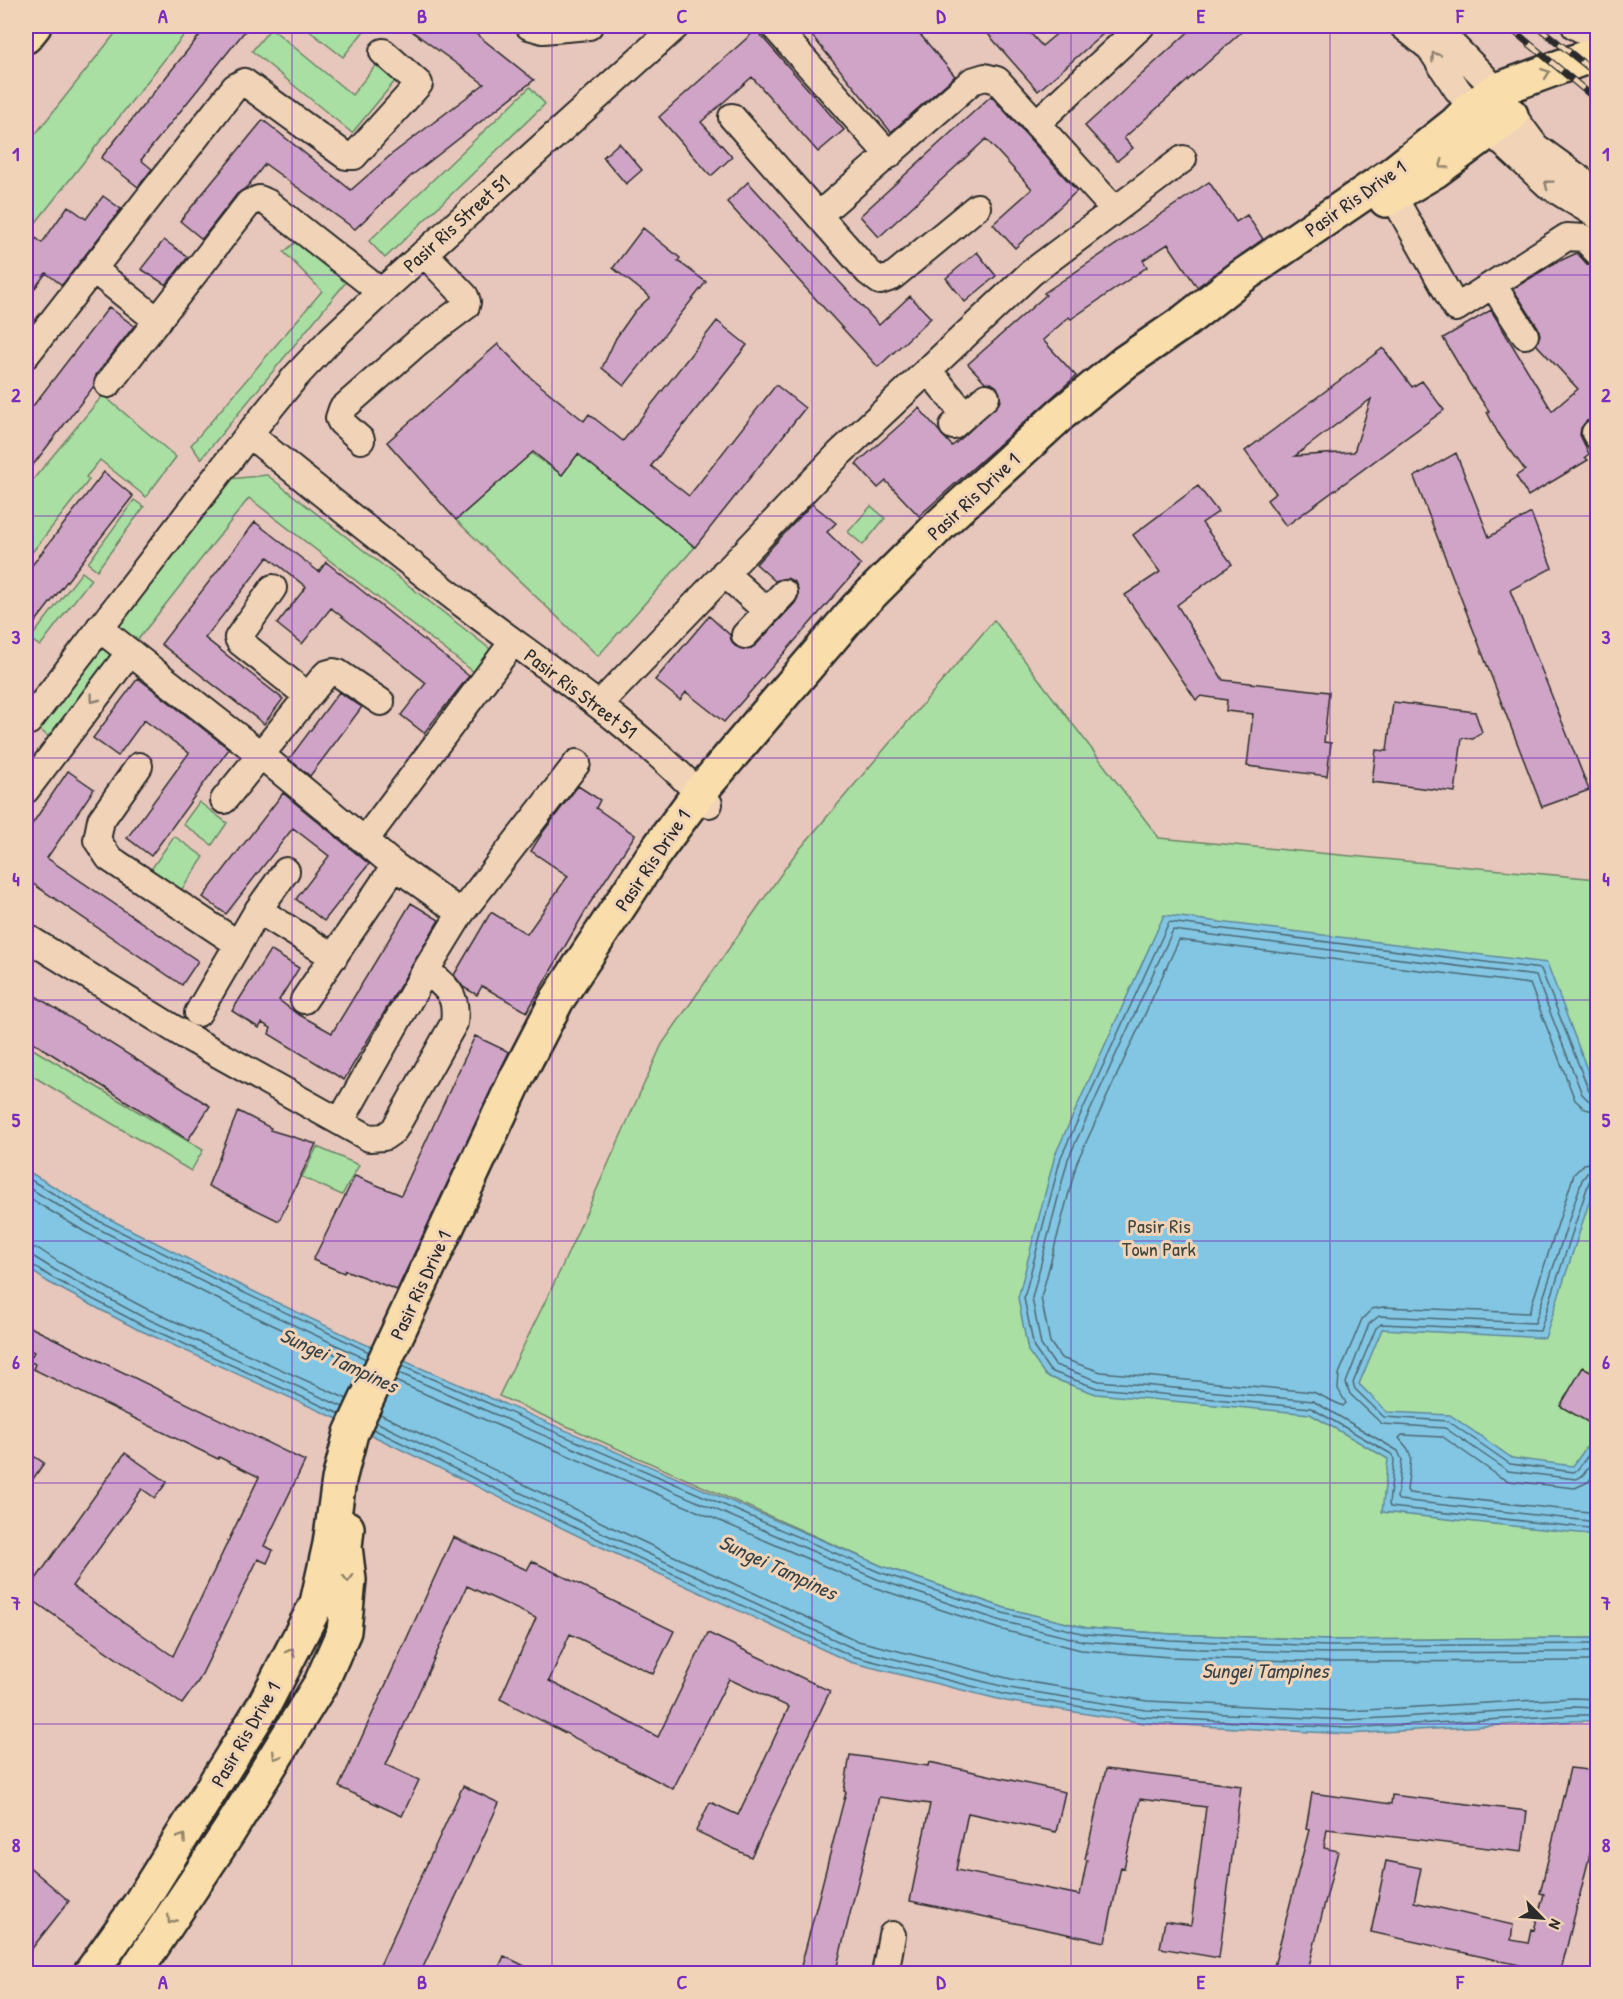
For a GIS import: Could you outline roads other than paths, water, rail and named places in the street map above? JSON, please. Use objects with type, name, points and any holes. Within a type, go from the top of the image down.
[{"type":"main road","points":[[26,36],[34,26]]},
{"type":"main road","name":"Pasir Ris Drive 1","points":[[90,1974],[139,1905],[264,1705],[317,1603],[330,1544],[339,1480],[355,1435],[401,1338],[517,1077],[557,1000],[654,854],[704,798],[856,609],[942,523],[1061,414],[1125,362],[1185,321],[1241,277],[1392,174],[1455,124],[1492,111],[1598,53]]},
{"type":"main road","name":"Pasir Ris Drive 1","points":[[704,798],[738,769],[900,593],[997,498],[1118,388],[1253,286],[1435,171],[1492,111]]},
{"type":"main road","name":"Pasir Ris Drive 1","points":[[134,1974],[228,1833],[321,1683],[344,1630],[349,1580],[345,1547],[355,1435]]},
{"type":"street","points":[[529,26],[543,30],[589,26]]},
{"type":"street","name":"Pasir Ris Street 51","points":[[59,745],[27,720],[296,376],[381,292],[676,26]]},
{"type":"street","points":[[774,26],[889,155]]},
{"type":"street","points":[[1037,123],[1142,26]]},
{"type":"street","points":[[1402,26],[1430,48],[1458,89],[1492,111],[1536,147],[1598,192]]},
{"type":"street","points":[[1434,26],[1484,77],[1492,111],[1548,185],[1598,216]]},
{"type":"street","points":[[1575,26],[1598,37]]},
{"type":"street","points":[[26,355],[235,87],[244,82],[346,156],[354,156],[419,84],[383,52]]},
{"type":"street","points":[[819,214],[972,81],[985,77],[998,80],[1114,209]]},
{"type":"street","points":[[732,117],[868,272],[880,281],[892,277],[977,207]]},
{"type":"street","points":[[599,705],[839,454],[1031,273],[1183,159]]},
{"type":"street","points":[[1393,196],[1456,308],[1567,237],[1584,238],[1598,253]]},
{"type":"street","points":[[108,384],[249,203],[259,199],[268,203],[381,292]]},
{"type":"street","points":[[361,440],[341,422],[339,418],[342,409],[418,342],[466,306],[465,296],[424,253]]},
{"type":"street","points":[[93,269],[158,321]]},
{"type":"street","points":[[1493,285],[1525,335]]},
{"type":"street","points":[[928,370],[958,421],[986,397]]},
{"type":"street","name":"Pasir Ris Street 51","points":[[249,434],[402,557],[652,747],[704,798]]},
{"type":"street","points":[[724,573],[775,602],[745,635]]},
{"type":"street","points":[[273,588],[238,638],[240,642],[308,696]]},
{"type":"street","points":[[99,628],[261,755],[395,866],[461,914]]},
{"type":"street","points":[[365,840],[513,642]]},
{"type":"street","points":[[26,790],[129,652]]},
{"type":"street","points":[[224,800],[326,674],[338,673],[381,702]]},
{"type":"street","points":[[340,1122],[426,970],[461,914],[577,763]]},
{"type":"street","points":[[139,766],[101,820],[97,840],[109,858],[238,944]]},
{"type":"street","points":[[304,1000],[395,866]]},
{"type":"street","points":[[198,1013],[258,910],[286,871]]},
{"type":"street","points":[[258,910],[334,957]]},
{"type":"street","points":[[26,937],[184,1035],[369,1138],[384,1137],[394,1130],[454,1023],[456,1008],[450,991],[426,970]]},
{"type":"street","points":[[885,1974],[892,1935]]},
{"type":"water","points":[[1164,915],[1547,963],[1597,1096],[1598,1175],[1545,1338],[1382,1329],[1359,1384],[1387,1412],[1450,1415],[1512,1458],[1573,1466],[1597,1432],[1597,1535],[1382,1512],[1388,1459],[1310,1414],[1096,1394],[1046,1376],[1028,1351],[1018,1298],[1055,1155]]},
{"type":"water","name":"Sungei Tampines","points":[[26,1170],[96,1212],[219,1275],[360,1342],[882,1566],[1005,1608],[1087,1628],[1327,1640],[1597,1638],[1597,1721],[1348,1734],[1144,1723],[1006,1701],[850,1662],[599,1546],[351,1425],[135,1328],[48,1282],[26,1267]]},
{"type":"railway","points":[[1508,26],[1598,101]]},
{"type":"railway","points":[[1537,26],[1598,75]]},
{"type":"park label","name":"Pasir Ris Town Park","points":[[1159,1236]]}]
